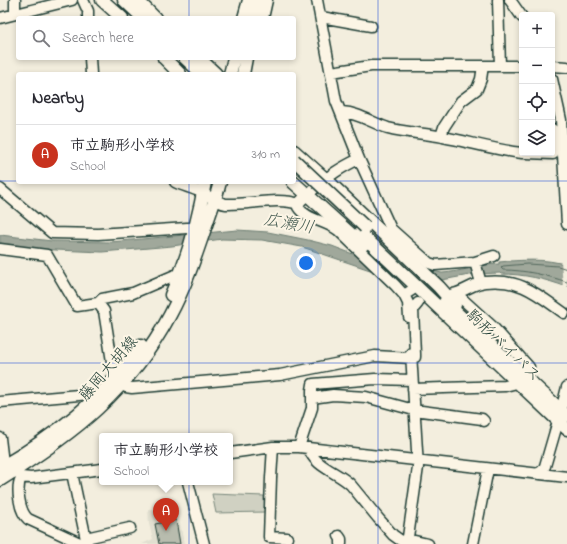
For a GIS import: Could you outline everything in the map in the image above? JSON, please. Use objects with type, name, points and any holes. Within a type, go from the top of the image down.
[{"type":"main road","points":[[102,0],[120,16]]},
{"type":"main road","points":[[114,0],[131,16]]},
{"type":"main road","points":[[124,0],[141,16]]},
{"type":"main road","points":[[137,0],[154,16]]},
{"type":"main road","points":[[237,16],[241,0]]},
{"type":"main road","points":[[245,16],[249,0]]},
{"type":"main road","points":[[254,16],[258,0]]},
{"type":"main road","points":[[262,16],[266,0]]},
{"type":"main road","points":[[166,60],[178,72]]},
{"type":"main road","points":[[177,60],[190,72]]},
{"type":"main road","points":[[187,60],[200,72]]},
{"type":"main road","points":[[201,60],[214,72]]},
{"type":"main road","points":[[230,72],[234,60]]},
{"type":"main road","points":[[243,72],[246,60]]},
{"type":"main road","points":[[296,153],[326,179],[396,256],[414,288]]},
{"type":"main road","points":[[296,162],[363,230]]},
{"type":"main road","points":[[296,172],[363,230],[396,256]]},
{"type":"main road","points":[[198,229],[215,200],[219,184]]},
{"type":"main road","points":[[295,184],[359,247],[414,288]]},
{"type":"main road","points":[[195,245],[204,188]]},
{"type":"main road","name":"藤岡大胡線","points":[[10,470],[74,429],[98,408],[119,380],[153,328],[164,309],[195,245]]},
{"type":"main road","name":"藤岡大胡線","points":[[0,480],[98,396],[119,380],[146,353],[170,316],[187,278],[195,245]]},
{"type":"main road","name":"駒形バイパス","points":[[414,288],[471,325],[563,419]]},
{"type":"main road","name":"駒形バイパス","points":[[414,288],[563,419]]},
{"type":"street","points":[[15,0],[15,14]]},
{"type":"street","points":[[0,18],[72,0]]},
{"type":"street","points":[[83,0],[88,11],[88,16]]},
{"type":"street","points":[[317,0],[336,101],[342,112],[359,159],[391,229],[429,263],[435,266],[476,263],[494,256]]},
{"type":"street","points":[[498,0],[500,66]]},
{"type":"street","points":[[510,0],[519,13]]},
{"type":"street","points":[[321,17],[371,26]]},
{"type":"street","points":[[90,60],[91,72]]},
{"type":"street","points":[[331,72],[371,66],[519,66]]},
{"type":"street","points":[[441,136],[444,127],[461,101],[477,89],[482,66]]},
{"type":"street","points":[[555,66],[567,67]]},
{"type":"street","points":[[553,84],[560,120],[567,223]]},
{"type":"street","points":[[342,112],[363,116],[388,128],[441,136],[505,151],[519,153]]},
{"type":"street","points":[[298,204],[306,195],[326,179],[359,159]]},
{"type":"street","points":[[179,184],[184,187],[204,188],[215,200],[226,204],[288,202],[298,204]]},
{"type":"street","points":[[0,189],[52,233],[98,234],[187,228],[198,229]]},
{"type":"street","points":[[298,204],[298,207],[302,213],[333,226],[359,247]]},
{"type":"street","points":[[0,249],[47,255],[77,306],[98,303],[102,299],[133,293],[175,276],[179,276]]},
{"type":"street","points":[[476,263],[480,281]]},
{"type":"street","points":[[525,370],[529,367],[493,327],[456,294],[480,281],[511,282],[532,290],[564,313]]},
{"type":"street","points":[[407,543],[418,461],[408,303],[414,288]]},
{"type":"street","points":[[98,303],[104,310],[113,368],[119,380],[126,387],[132,388],[275,376],[375,356],[411,358],[416,354],[413,308],[418,303]]},
{"type":"street","points":[[304,447],[312,408],[313,384],[374,379],[412,385],[505,386],[513,384]]},
{"type":"street","points":[[538,474],[545,466],[563,419],[567,387]]},
{"type":"street","points":[[0,402],[90,394],[98,396]]},
{"type":"street","points":[[312,398],[333,395],[366,397],[414,410],[482,419],[484,421]]},
{"type":"street","points":[[0,438],[2,461],[10,470],[19,485],[20,501],[24,516],[28,519],[85,542],[130,528]]},
{"type":"street","points":[[274,447],[271,478],[269,537],[287,538]]},
{"type":"street","points":[[233,453],[274,447],[304,447],[567,477]]},
{"type":"street","points":[[304,447],[322,466],[343,478],[351,485],[393,535],[407,543],[416,541],[428,544]]},
{"type":"street","points":[[10,470],[31,478],[99,469]]},
{"type":"street","points":[[473,544],[488,469]]},
{"type":"street","points":[[72,473],[85,542]]},
{"type":"street","points":[[189,485],[204,544]]},
{"type":"shaded area","points":[[212,494],[264,496],[265,512],[216,513]]},
{"type":"shaded area","points":[[148,509],[179,517],[184,544],[142,544],[153,539],[149,524]]},
{"type":"water","points":[[237,230],[268,232],[308,240],[332,246],[358,256],[442,273],[499,264],[499,262],[525,260],[551,261],[567,265],[567,287],[534,278],[500,273],[475,274],[442,280],[427,280],[376,272],[302,247],[262,240],[222,239],[172,246],[102,252],[33,249],[0,245],[0,235],[52,241],[111,242]]},
{"type":"pier","points":[[359,254],[427,267],[442,282],[404,280],[379,274]]},
{"type":"pier","points":[[561,261],[567,263],[567,289],[563,287]]},
{"type":"building","points":[[176,520],[180,544],[159,544],[155,524]]},
{"type":"place","name":"市立駒形小学校","points":[[166,531]]},
{"type":"water label","name":"広瀬川","points":[[289,224]]}]
